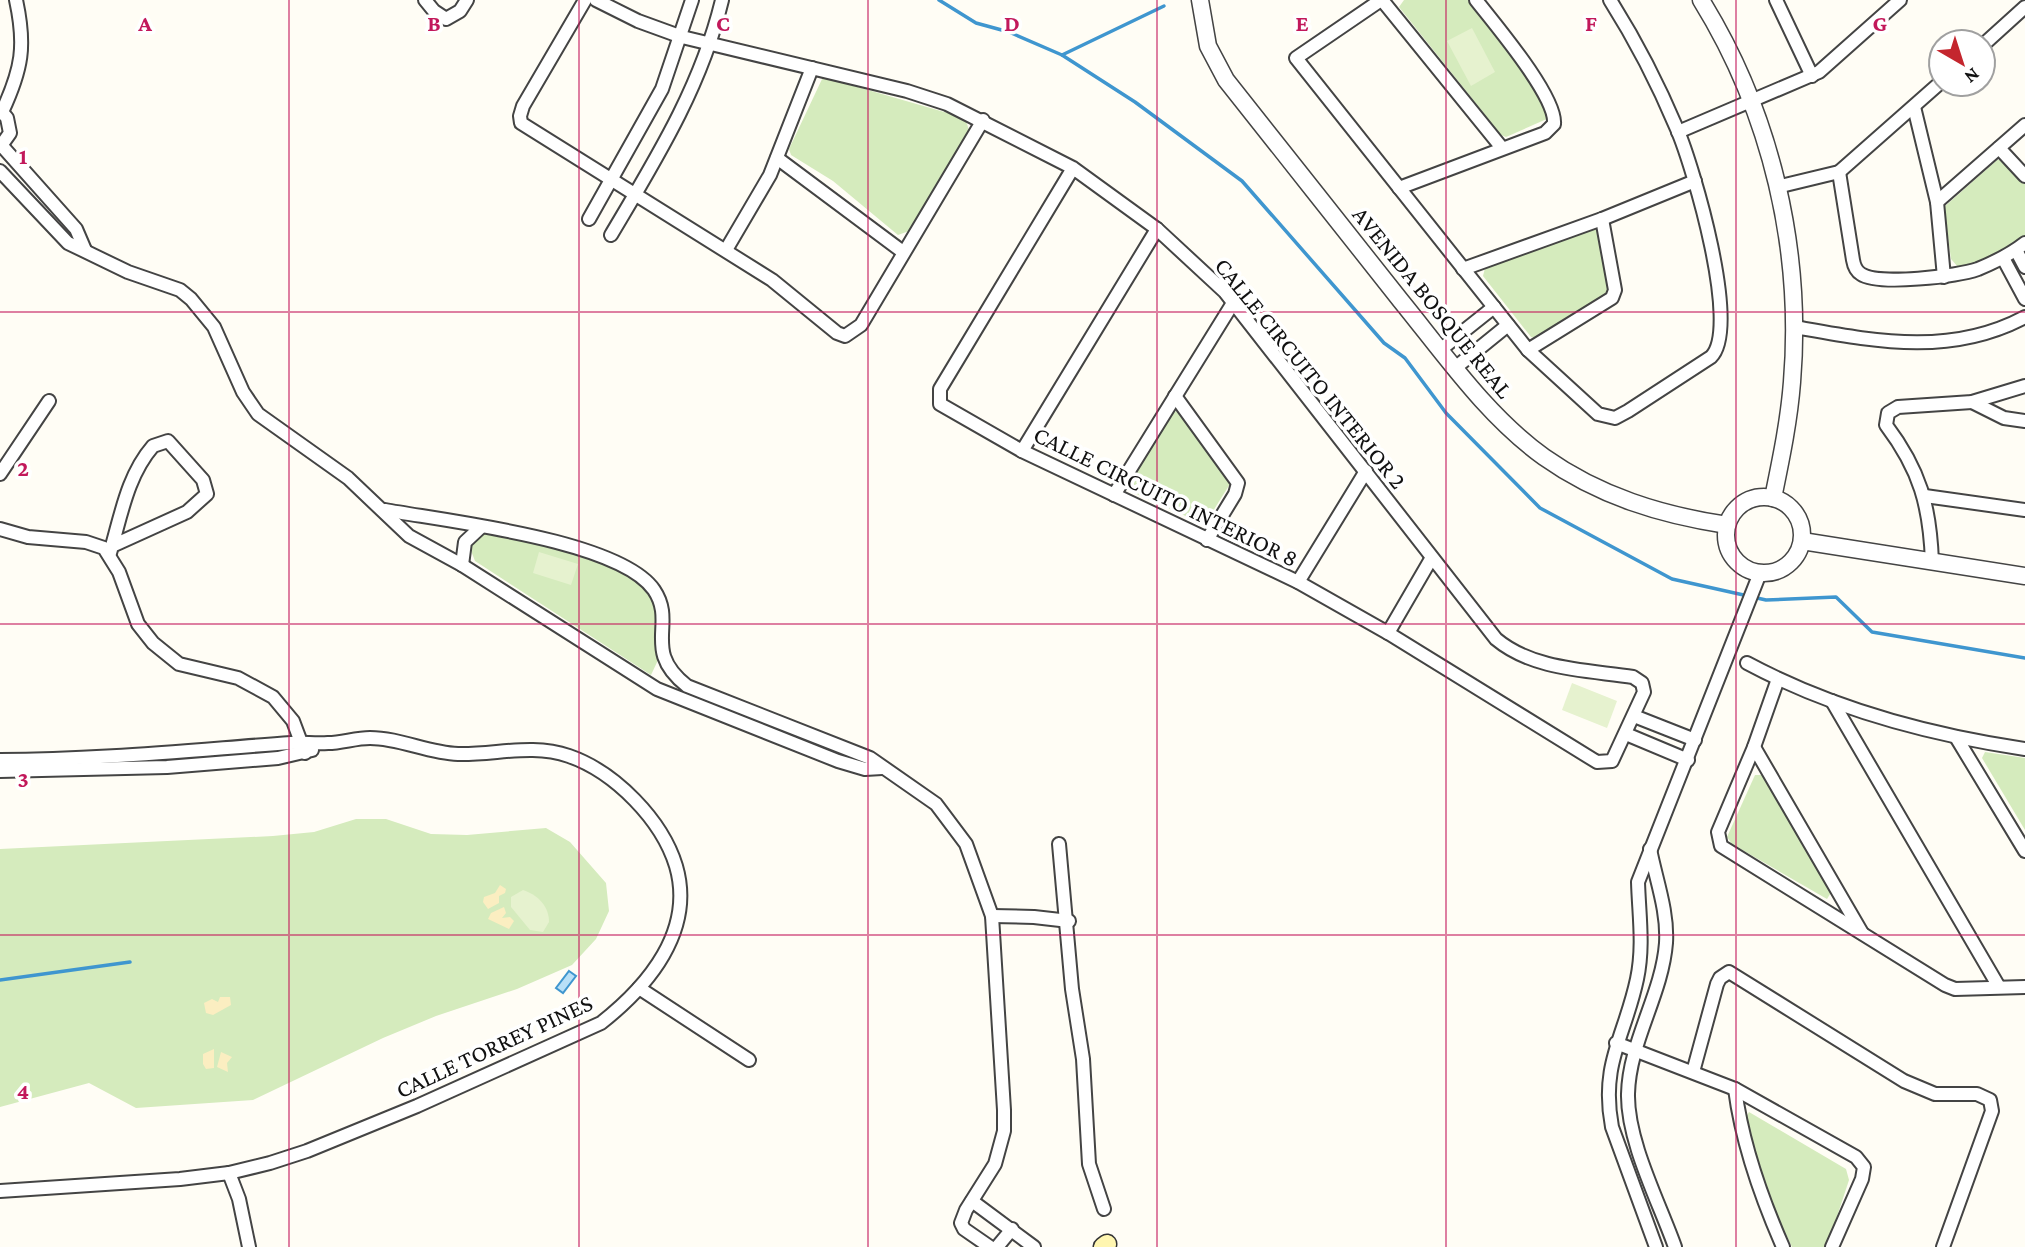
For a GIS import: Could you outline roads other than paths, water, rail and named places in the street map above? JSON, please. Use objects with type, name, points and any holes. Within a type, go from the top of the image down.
[{"type":"street","points":[[16,0],[22,34],[21,66],[1,111],[7,118],[10,133],[1,147],[75,229],[84,241],[85,250]]},
{"type":"street","points":[[425,0],[434,11],[446,19],[460,11],[467,0]]},
{"type":"street","points":[[585,0],[523,106],[520,119],[524,126],[772,279],[837,333],[845,336],[861,325],[983,120]]},
{"type":"street","name":"CALLE CIRCUITO INTERIOR 2","points":[[596,0],[639,21],[682,37],[907,91],[983,120],[1073,169],[1157,229],[1233,303],[1366,471],[1481,623],[1506,648],[1551,665],[1639,680],[1644,691],[1616,756],[1608,763]]},
{"type":"street","points":[[589,219],[662,89],[682,37],[692,0]]},
{"type":"street","points":[[611,235],[687,102],[711,45],[722,0]]},
{"type":"street","name":"AVENIDA BOSQUE REAL","points":[[1200,0],[1208,46],[1221,74],[1440,350],[1518,437],[1575,476],[1646,509],[1682,519],[1727,525]]},
{"type":"street","points":[[1502,148],[1382,0],[1296,58],[1528,350],[1590,409],[1607,418],[1615,418],[1716,352],[1721,338],[1719,292],[1706,220],[1695,181],[1678,131],[1638,46],[1610,0]]},
{"type":"street","points":[[1399,188],[1552,128],[1554,119],[1527,67],[1476,0]]},
{"type":"street","points":[[1701,0],[1752,101],[1777,187],[1791,258],[1794,327],[1787,423],[1773,498]]},
{"type":"street","points":[[1776,0],[1812,76]]},
{"type":"street","points":[[1678,131],[1812,76],[1825,68],[1900,0]]},
{"type":"street","points":[[1997,32],[2025,7]]},
{"type":"street","points":[[726,250],[777,158],[812,68]]},
{"type":"street","points":[[1777,187],[1839,172],[1927,95]]},
{"type":"street","points":[[1914,107],[1937,202],[1944,277]]},
{"type":"street","points":[[1937,202],[2025,125]]},
{"type":"street","points":[[1999,148],[2025,176]]},
{"type":"street","points":[[777,158],[903,252]]},
{"type":"street","name":"CALLE CIRCUITO INTERIOR 8","points":[[1073,169],[939,394],[944,408],[1022,451],[1298,582],[1388,633],[1597,762],[1608,763]]},
{"type":"street","points":[[0,171],[68,243],[128,272],[180,290],[191,299],[214,327],[243,392],[258,414],[340,472],[385,510],[409,536],[462,565],[657,689],[838,761],[865,769],[882,768]]},
{"type":"street","points":[[1839,172],[1857,270],[1867,277],[1944,277],[1977,269],[2003,258],[2020,246],[2025,267]]},
{"type":"street","points":[[1463,269],[1602,219],[1695,181]]},
{"type":"street","points":[[1528,350],[1612,299],[1615,290],[1602,219]]},
{"type":"street","points":[[1022,451],[1157,229]]},
{"type":"street","points":[[2003,258],[2025,299]]},
{"type":"street","points":[[1114,495],[1233,303]]},
{"type":"street","points":[[1440,350],[1494,307]]},
{"type":"street","points":[[1794,327],[1892,343],[1948,343],[1980,336],[2025,317]]},
{"type":"street","points":[[1455,368],[1508,325]]},
{"type":"street","points":[[1932,562],[1926,496],[1907,453],[1886,425],[1888,413],[1898,407],[1972,402],[2025,386]]},
{"type":"street","points":[[1175,396],[1238,483],[1235,494],[1207,540]]},
{"type":"street","points":[[0,474],[49,401]]},
{"type":"street","points":[[1972,402],[2004,418],[2025,421]]},
{"type":"street","points":[[0,529],[28,537],[86,542],[111,549],[187,512],[207,494],[203,480],[168,441],[158,443],[149,450],[130,484],[111,549],[138,624],[160,651],[179,664],[238,678],[262,689],[287,711],[303,748]]},
{"type":"street","points":[[1298,582],[1366,471]]},
{"type":"street","points":[[1926,496],[2025,510]]},
{"type":"street","points":[[1656,1247],[1611,1118],[1608,1088],[1616,1043],[1637,980],[1642,936],[1638,882],[1757,580],[1782,568],[1798,552],[1802,541],[1796,514],[1773,498],[1750,499],[1731,514],[1727,525],[1726,539],[1737,562],[1757,580]]},
{"type":"street","points":[[385,510],[549,539],[607,559],[642,578],[655,591],[660,604],[662,656],[675,676],[687,686],[862,753],[917,789],[950,821],[966,844],[977,868],[992,916],[1004,1079],[1004,1131],[995,1164],[963,1215],[962,1226],[990,1247]]},
{"type":"street","points":[[462,565],[465,542],[481,527]]},
{"type":"street","points":[[1802,541],[2025,576]]},
{"type":"street","points":[[1388,633],[1431,559]]},
{"type":"street","points":[[1747,663],[1777,679],[1832,701],[1956,737],[2025,749]]},
{"type":"street","points":[[1777,679],[1754,747],[1718,831],[1718,841],[1725,849],[1945,985],[1955,989],[2025,987]]},
{"type":"street","points":[[1832,701],[1999,987]]},
{"type":"street","points":[[1634,716],[1695,740]]},
{"type":"street","points":[[1626,734],[1688,760]]},
{"type":"street","points":[[1956,737],[2025,851]]},
{"type":"street","name":"CALLE TORREY PINES","points":[[0,771],[167,767],[372,738],[456,754],[543,750],[572,757],[607,778],[639,805],[670,848],[678,873],[680,906],[668,947],[639,988],[601,1023],[307,1151],[229,1173],[0,1191]]},
{"type":"street","points":[[1754,747],[1864,936]]},
{"type":"street","name":"CALLE TORREY PINES","points":[[0,760],[137,757],[303,748]]},
{"type":"street","points":[[1059,844],[1069,921],[1072,989],[1083,1059],[1089,1164],[1104,1209]]},
{"type":"street","points":[[1650,848],[1664,908],[1666,945],[1635,1053],[1628,1092],[1630,1121],[1675,1247]]},
{"type":"street","points":[[992,916],[1069,921]]},
{"type":"street","points":[[1693,1072],[1717,984],[1720,978],[1729,972],[1904,1081],[1936,1094],[1977,1094],[1990,1100],[1992,1111],[1943,1247]]},
{"type":"street","points":[[639,988],[749,1060]]},
{"type":"street","points":[[1616,1043],[1635,1053],[1735,1088],[1856,1157],[1864,1167],[1862,1179],[1832,1247]]},
{"type":"street","points":[[1735,1088],[1739,1118],[1766,1208],[1783,1247]]},
{"type":"street","points":[[229,1173],[239,1199],[249,1247]]},
{"type":"street","points":[[972,1201],[1034,1247]]},
{"type":"street","points":[[998,1247],[1012,1229]]},
{"type":"water","points":[[569,971],[576,976],[563,993],[556,988]]},
{"type":"waterway","points":[[939,0],[976,23],[1009,32],[1062,55],[1135,102],[1242,181],[1384,343],[1405,358],[1446,413],[1540,508],[1672,579],[1766,600],[1836,597],[1872,632],[2025,658]]},
{"type":"waterway","points":[[1062,55],[1164,6]]},
{"type":"waterway","points":[[0,980],[130,962]]}]
